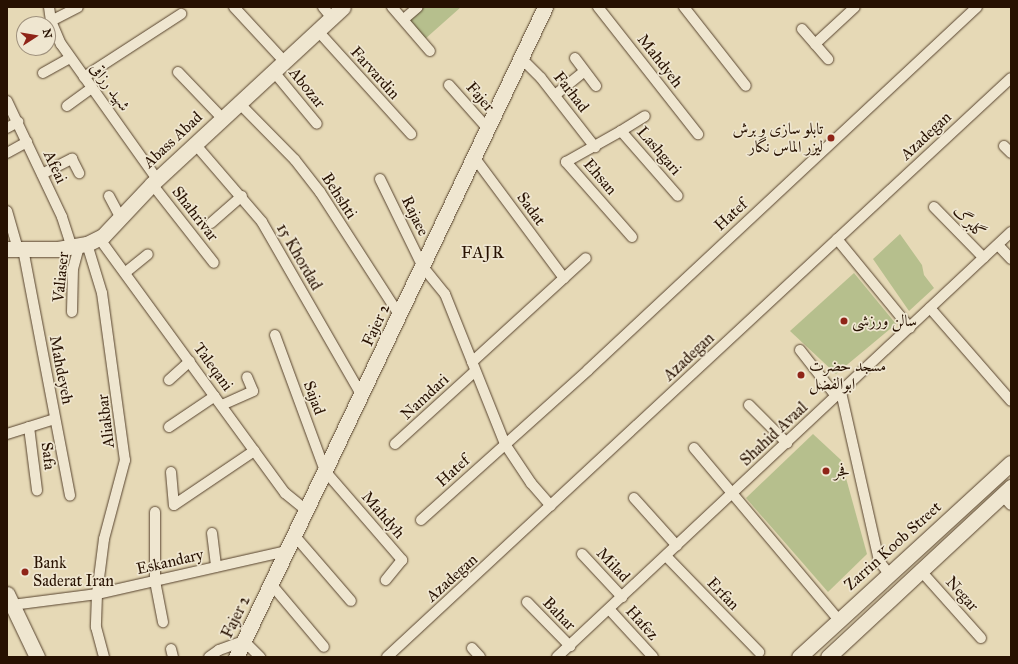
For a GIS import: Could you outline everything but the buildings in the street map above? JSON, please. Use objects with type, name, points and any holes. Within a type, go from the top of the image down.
[{"type":"street","points":[[56,18],[78,7]]},
{"type":"street","name":"Abozar","points":[[234,7],[279,67],[317,124]]},
{"type":"street","name":"Abass Abad","points":[[84,244],[120,217],[154,182],[318,31],[328,12],[343,7]]},
{"type":"street","points":[[392,7],[404,19],[430,51]]},
{"type":"street","points":[[404,19],[418,7]]},
{"type":"street","name":"Fajer 2","points":[[236,657],[362,396],[545,7]]},
{"type":"street","name":"Mahdyeh","points":[[598,7],[698,134]]},
{"type":"street","points":[[684,7],[746,86]]},
{"type":"street","points":[[815,44],[856,7]]},
{"type":"street","name":"Hatef","points":[[421,520],[977,7]]},
{"type":"street","points":[[84,77],[181,14]]},
{"type":"street","points":[[802,29],[828,59]]},
{"type":"street","name":"Farvardin","points":[[318,31],[411,134]]},
{"type":"street","name":"شهید رزاقی","points":[[56,39],[92,88],[154,182]]},
{"type":"street","points":[[43,73],[70,58]]},
{"type":"street","name":"Farhad","points":[[521,58],[555,95],[595,147]]},
{"type":"street","points":[[575,58],[583,72],[596,86]]},
{"type":"street","points":[[178,72],[222,119]]},
{"type":"street","points":[[555,95],[583,72]]},
{"type":"street","name":"Azadegan","points":[[387,657],[1011,78]]},
{"type":"street","name":"Fajer","points":[[449,84],[488,129]]},
{"type":"street","points":[[67,106],[92,88]]},
{"type":"street","name":"Afeai","points":[[7,101],[42,174],[84,244]]},
{"type":"street","name":"Behshti","points":[[239,104],[294,160],[320,192],[400,316]]},
{"type":"street","points":[[621,131],[644,116]]},
{"type":"street","points":[[7,128],[18,122]]},
{"type":"street","name":"Lashgari","points":[[595,147],[621,131],[678,196]]},
{"type":"street","points":[[7,153],[27,142]]},
{"type":"street","name":"15 Khordad","points":[[195,144],[242,196],[262,222],[362,396]]},
{"type":"street","name":"Ehsan","points":[[595,147],[566,162],[632,237]]},
{"type":"street","name":"Sadat","points":[[474,157],[564,278]]},
{"type":"street","points":[[42,174],[72,159],[79,173]]},
{"type":"street","name":"Rajaee","points":[[380,179],[423,267]]},
{"type":"street","name":"Shahrivar","points":[[154,182],[214,263]]},
{"type":"street","points":[[109,196],[120,217]]},
{"type":"street","points":[[210,223],[242,196]]},
{"type":"street","name":"گلبرگ","points":[[934,206],[984,258]]},
{"type":"street","points":[[7,211],[16,249],[84,244]]},
{"type":"street","name":"Shahid Avaal","points":[[557,657],[733,494],[1011,232]]},
{"type":"street","points":[[837,239],[910,328]]},
{"type":"street","name":"Taleqani","points":[[84,244],[126,272],[285,493],[306,510]]},
{"type":"street","name":"Valiaser","points":[[72,312],[73,269],[84,244]]},
{"type":"street","name":"Aliakbar","points":[[84,244],[102,293],[126,460],[104,539],[97,594],[96,627],[104,657]]},
{"type":"street","points":[[998,245],[1011,259]]},
{"type":"street","name":"Mahdeyeh","points":[[16,249],[55,418],[70,496]]},
{"type":"street","points":[[126,272],[148,254]]},
{"type":"street","points":[[473,367],[586,258]]},
{"type":"street","points":[[423,267],[445,294],[505,444],[531,483],[551,506]]},
{"type":"street","points":[[930,308],[1011,401]]},
{"type":"street","name":"Sajad","points":[[275,335],[325,471]]},
{"type":"street","points":[[800,350],[839,394],[879,561],[889,574]]},
{"type":"street","points":[[169,380],[190,361]]},
{"type":"street","name":"Namdari","points":[[395,444],[473,367]]},
{"type":"street","points":[[222,405],[253,391],[247,377]]},
{"type":"street","points":[[169,427],[215,396]]},
{"type":"street","points":[[749,405],[787,443]]},
{"type":"street","points":[[7,434],[55,418]]},
{"type":"street","name":"Safa","points":[[29,427],[37,490]]},
{"type":"street","points":[[694,448],[839,620]]},
{"type":"street","points":[[171,472],[174,505],[254,451]]},
{"type":"street","name":"Zarrin Koob Street","points":[[799,657],[1011,462]]},
{"type":"street","name":"Mahdyh","points":[[325,471],[402,560],[386,580]]},
{"type":"street","points":[[975,496],[975,512],[984,513]]},
{"type":"street","points":[[828,657],[984,513],[1008,496]]},
{"type":"street","points":[[634,498],[677,546]]},
{"type":"street","points":[[155,512],[155,581],[163,622]]},
{"type":"street","points":[[953,516],[962,518],[965,526],[963,532]]},
{"type":"street","points":[[212,533],[216,567]]},
{"type":"street","points":[[294,535],[351,601]]},
{"type":"street","name":"Eskandary","points":[[9,604],[97,594],[287,551]]},
{"type":"street","name":"Milad","points":[[582,554],[622,597]]},
{"type":"street","name":"Erfan","points":[[666,556],[759,652]]},
{"type":"street","name":"Negar","points":[[921,571],[981,638]]},
{"type":"street","points":[[271,584],[324,647]]},
{"type":"street","name":"Bahar","points":[[527,602],[570,646]]},
{"type":"street","points":[[9,604],[28,657]]},
{"type":"street","points":[[9,604],[37,657]]},
{"type":"street","name":"Hafez","points":[[610,609],[653,657]]},
{"type":"street","points":[[209,657],[219,650],[244,640],[260,657]]},
{"type":"street","points":[[472,648],[480,657]]},
{"type":"green space","points":[[423,7],[461,7],[425,39],[409,19]]},
{"type":"green space","points":[[900,234],[922,265],[924,275],[934,288],[909,311],[873,259]]},
{"type":"green space","points":[[854,273],[896,324],[836,374],[790,331]]},
{"type":"green space","points":[[813,434],[841,460],[867,554],[828,592],[746,498]]},
{"type":"place","name":"تابلو سازی و برش لیزر الماس نگار","points":[[831,138]]},
{"type":"place","name":"سالن ورزشی","points":[[844,321]]},
{"type":"place","name":"مسجد حضرت ابوالفضل","points":[[801,375]]},
{"type":"place","name":"فجر","points":[[826,471]]},
{"type":"place","name":"Bank Saderat Iran","points":[[25,572]]},
{"type":"district","name":"FAJR","points":[[483,253]]}]
